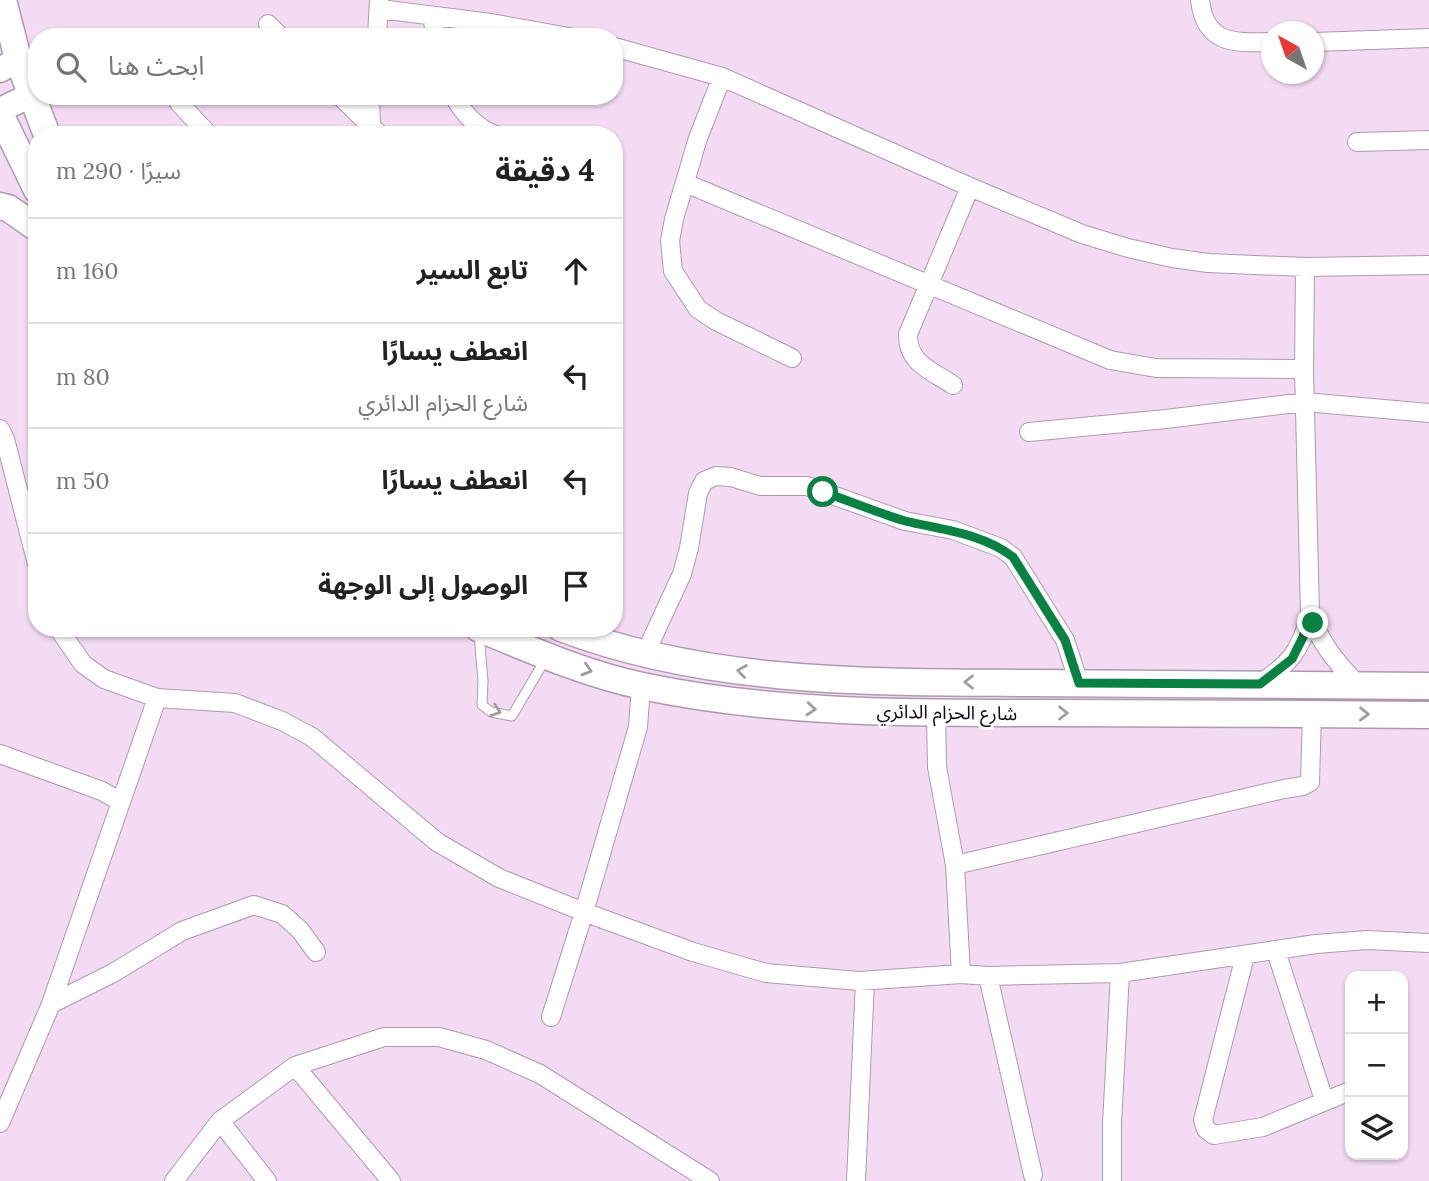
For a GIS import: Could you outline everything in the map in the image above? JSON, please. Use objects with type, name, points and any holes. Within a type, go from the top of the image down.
[{"type":"main road","points":[[3,0],[9,65],[28,91]]},
{"type":"main road","points":[[28,97],[0,112],[28,171]]},
{"type":"main road","points":[[35,105],[43,126]]},
{"type":"main road","points":[[0,206],[8,208],[28,222]]},
{"type":"main road","name":"شارع الحزام الدائري","points":[[500,637],[547,656],[641,686],[755,704],[809,709],[936,713],[1429,715]]},
{"type":"main road","name":"شارع الحزام الدائري","points":[[583,637],[645,654],[729,670],[818,679],[1429,686]]},
{"type":"street","points":[[1200,0],[1203,18],[1211,32],[1239,43],[1261,42]]},
{"type":"street","points":[[378,28],[379,5],[432,17],[519,28]]},
{"type":"street","points":[[432,17],[434,28]]},
{"type":"street","points":[[268,24],[272,28]]},
{"type":"street","points":[[1324,42],[1429,38]]},
{"type":"street","points":[[623,50],[722,77],[1082,234],[1139,251],[1208,263],[1306,267],[1429,265]]},
{"type":"street","points":[[722,77],[698,138],[670,241],[673,271],[698,309],[716,321],[792,358]]},
{"type":"street","points":[[181,105],[201,126]]},
{"type":"street","points":[[348,105],[367,126]]},
{"type":"street","points":[[370,105],[372,126]]},
{"type":"street","points":[[459,105],[462,111],[482,126]]},
{"type":"street","points":[[1357,142],[1403,143],[1429,140]]},
{"type":"street","points":[[685,183],[1110,360],[1156,368],[1304,369]]},
{"type":"street","points":[[953,385],[914,358],[908,347],[908,334],[970,187]]},
{"type":"street","points":[[1306,267],[1304,369],[1310,614],[1315,630],[1330,654],[1358,685]]},
{"type":"street","points":[[1029,432],[1305,402],[1429,412]]},
{"type":"street","points":[[0,429],[5,439],[7,482],[28,539]]},
{"type":"street","points":[[645,654],[681,574],[698,493],[704,481],[716,475],[760,486],[807,486],[905,521],[953,530],[1001,548],[1013,557],[1065,640],[1079,683]]},
{"type":"street","points":[[1260,684],[1292,659],[1310,614]]},
{"type":"street","points":[[65,637],[83,664],[104,679],[157,698],[234,703],[282,721],[312,737],[437,842],[499,878],[693,952],[766,973],[865,981],[961,974],[988,976],[1120,973],[1367,940],[1429,943]]},
{"type":"street","points":[[551,1017],[638,727],[641,686]]},
{"type":"street","points":[[0,1124],[51,1004],[157,698]]},
{"type":"street","points":[[936,713],[937,767],[955,865],[961,974]]},
{"type":"street","points":[[955,865],[1303,786],[1310,782],[1312,714]]},
{"type":"street","points":[[0,754],[102,791],[121,802]]},
{"type":"street","points":[[51,1004],[113,973],[182,931],[254,905],[282,914],[300,930],[316,952]]},
{"type":"street","points":[[1276,951],[1324,1100]]},
{"type":"street","points":[[1245,956],[1203,1120],[1206,1129],[1214,1135],[1263,1127],[1345,1093]]},
{"type":"street","points":[[1112,1181],[1112,1124],[1120,973]]},
{"type":"street","points":[[988,976],[1033,1175]]},
{"type":"street","points":[[856,1181],[865,981]]},
{"type":"street","points":[[174,1181],[220,1121],[295,1066],[384,1037],[439,1037],[486,1050],[540,1074],[710,1181]]},
{"type":"street","points":[[295,1066],[391,1181]]},
{"type":"street","points":[[220,1121],[267,1181]]},
{"type":"lane","points":[[479,637],[483,681],[482,705],[491,712],[512,716],[547,656]]},
{"type":"route","points":[[823,492],[905,521],[953,530],[1001,548],[1013,557],[1065,640],[1079,683],[1260,684],[1292,659],[1310,614],[1313,623]]}]
